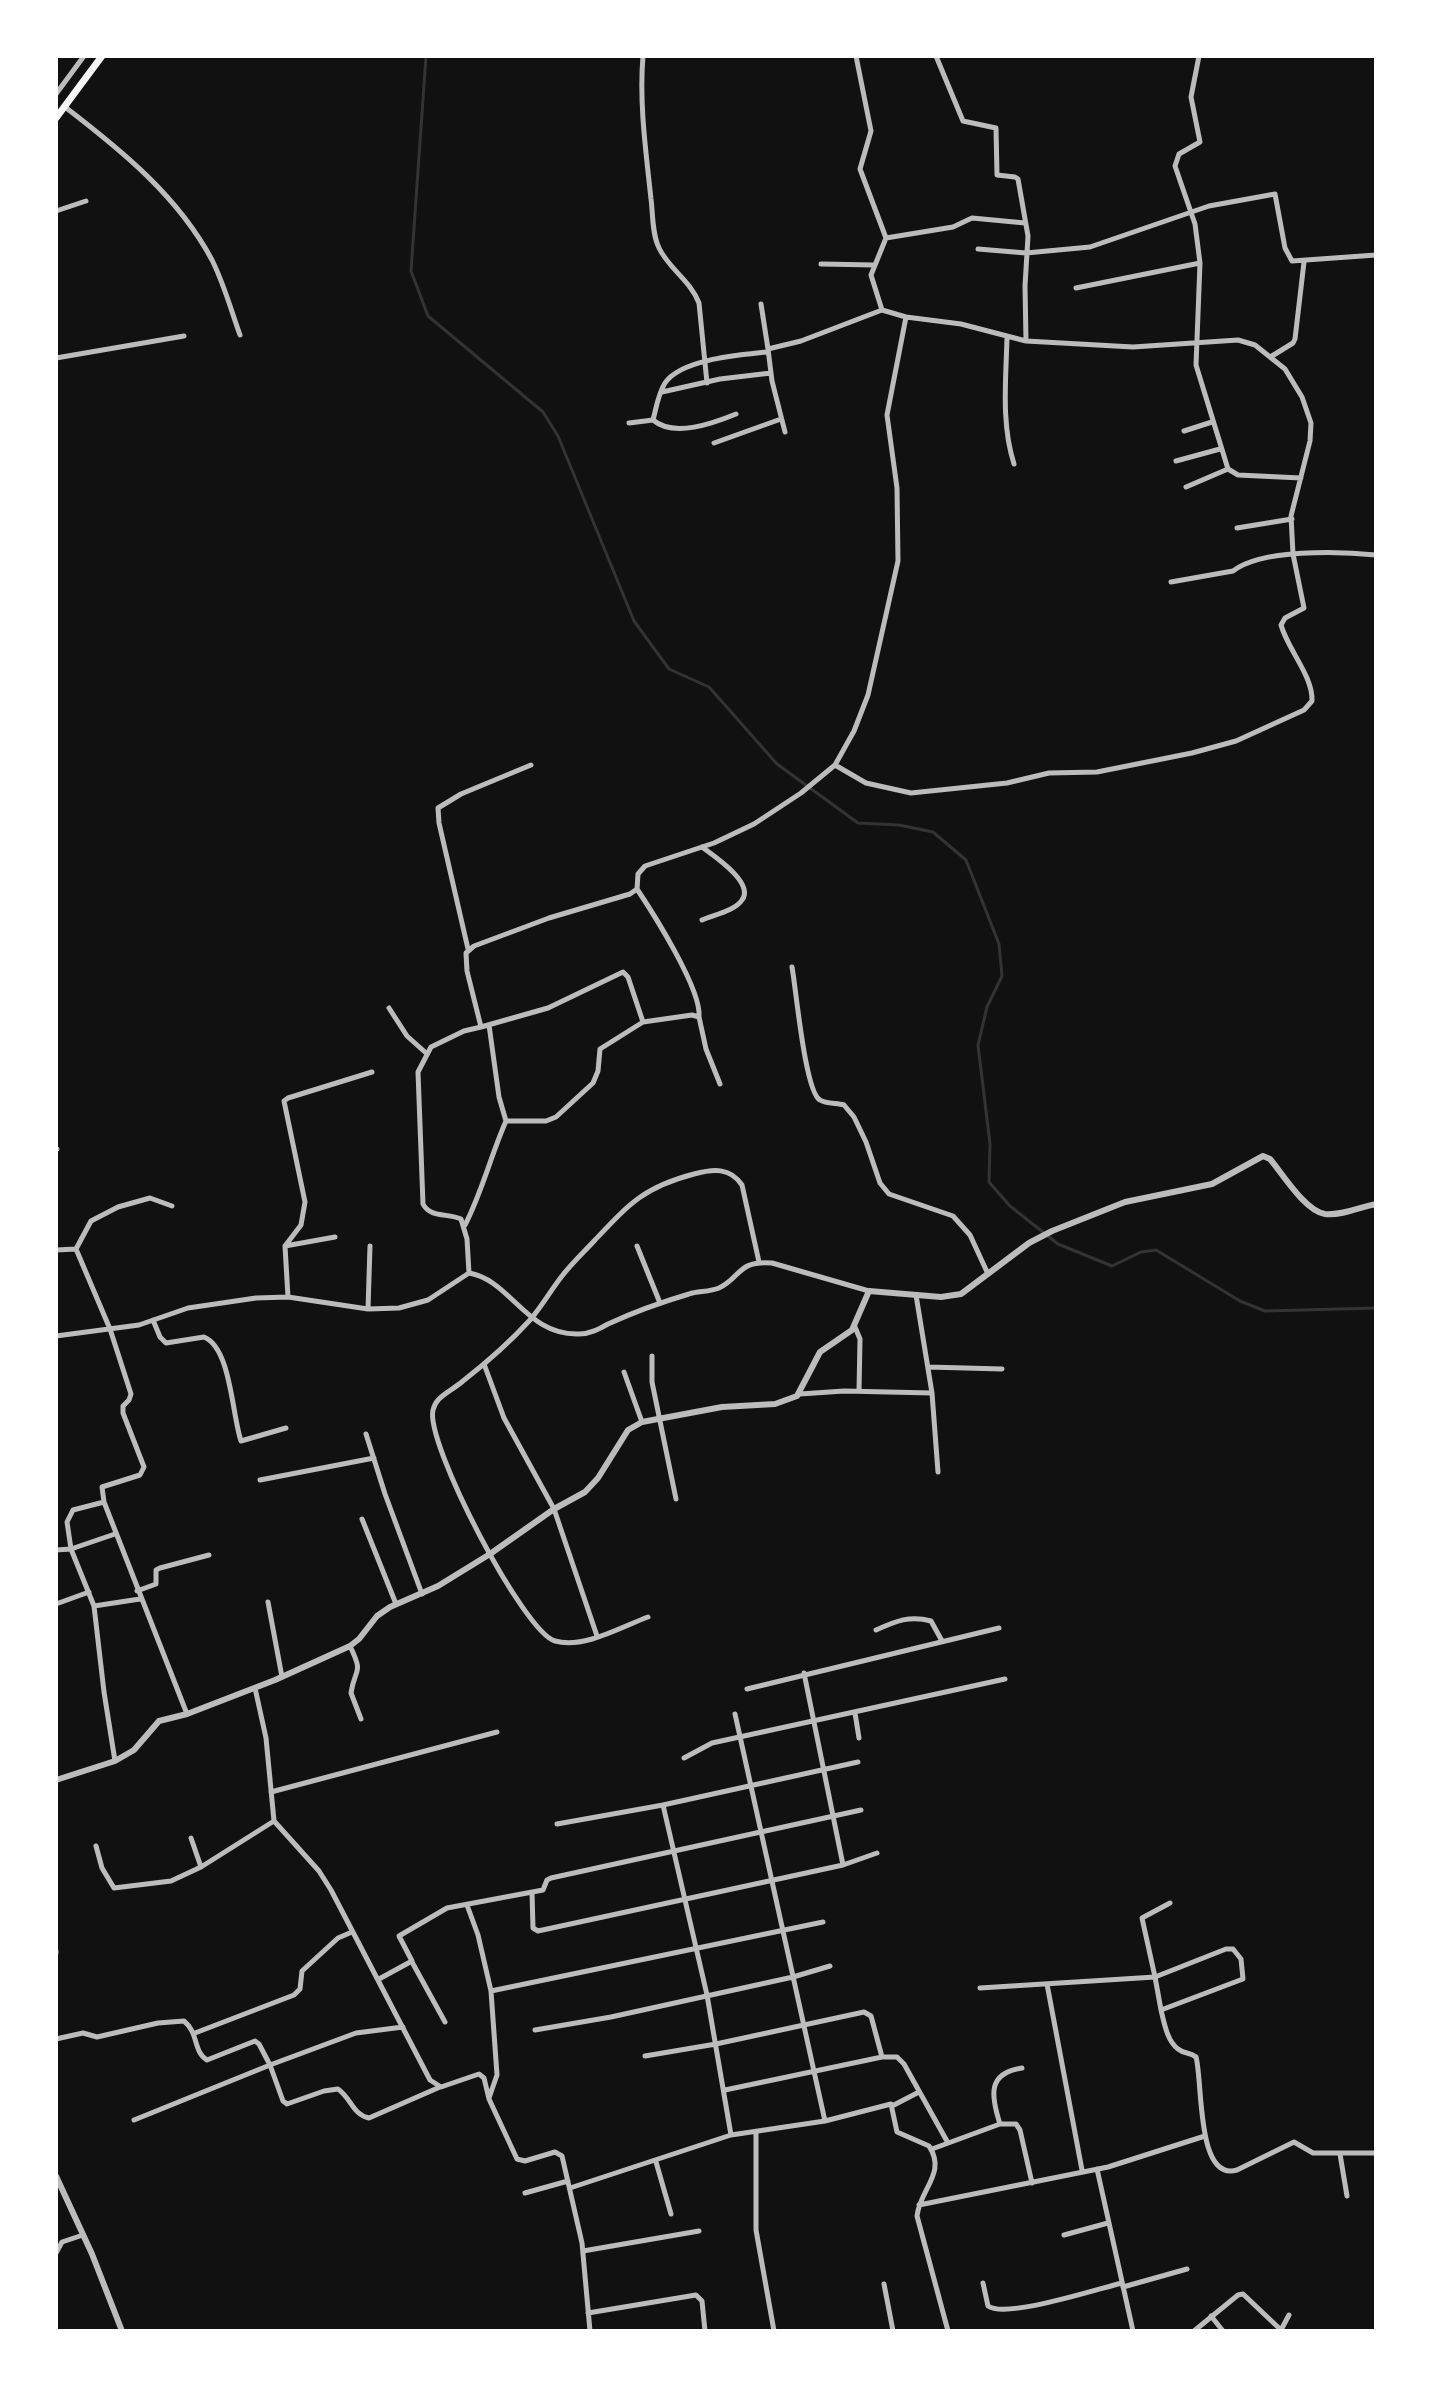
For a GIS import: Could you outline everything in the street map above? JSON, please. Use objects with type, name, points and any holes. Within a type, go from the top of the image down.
[{"type":"main road","points":[[56,118],[102,56]]},
{"type":"street","points":[[56,94],[84,56]]},
{"type":"street","points":[[643,56],[641,79],[657,245],[694,291],[699,303],[707,383]]},
{"type":"street","points":[[856,56],[871,131],[860,169],[886,238],[883,251],[874,265],[872,279],[882,310]]},
{"type":"street","points":[[936,56],[963,121],[996,128],[996,174],[1017,178],[1028,236],[1026,341]]},
{"type":"street","points":[[1199,56],[1191,97],[1200,142],[1179,154],[1175,166],[1192,213],[1200,263],[1196,365],[1228,469],[1238,475],[1301,478]]},
{"type":"street","points":[[65,107],[121,150],[188,224],[212,261],[240,335]]},
{"type":"street","points":[[978,249],[1026,253],[1090,247],[1209,206],[1275,194],[1285,248],[1292,261],[1376,255]]},
{"type":"street","points":[[56,211],[86,201]]},
{"type":"street","points":[[886,238],[953,227],[972,218],[1025,223]]},
{"type":"street","points":[[1272,356],[1295,339],[1304,262]]},
{"type":"street","points":[[1076,288],[1200,263]]},
{"type":"street","points":[[821,264],[874,265]]},
{"type":"street","points":[[761,304],[771,373],[785,432]]},
{"type":"street","points":[[653,420],[664,384],[675,373],[705,362],[801,341],[882,310],[906,317],[961,324],[1026,341],[1133,347],[1238,340],[1255,345],[1272,356],[1295,384],[1311,423],[1310,441],[1292,506],[1293,554],[1304,608],[1285,618],[1281,625],[1311,686],[1312,701],[1304,710],[1236,741],[1180,756],[1097,772],[1049,773],[1007,783],[911,793],[878,787],[851,777],[835,765]]},
{"type":"street","points":[[720,1084],[706,1049],[697,1001],[671,941],[637,889],[638,874],[645,866],[702,847],[754,824],[801,793],[835,765],[865,707],[898,561],[897,488],[887,415],[906,317]]},
{"type":"street","points":[[56,358],[184,336]]},
{"type":"street","points":[[1007,337],[1005,423],[1014,464]]},
{"type":"street","points":[[661,392],[771,373]]},
{"type":"street","points":[[629,423],[653,420],[672,428],[712,424],[736,414]]},
{"type":"street","points":[[714,443],[781,419]]},
{"type":"street","points":[[1184,431],[1212,422]]},
{"type":"street","points":[[1176,461],[1220,449]]},
{"type":"street","points":[[1186,487],[1228,469]]},
{"type":"street","points":[[1237,528],[1292,519]]},
{"type":"street","points":[[1171,582],[1233,571],[1240,564],[1293,554],[1376,555]]},
{"type":"street","points":[[481,1027],[467,971],[465,958],[468,949],[438,808],[461,794],[531,765]]},
{"type":"street","points":[[702,847],[735,872],[745,893],[744,899],[735,906],[702,920]]},
{"type":"street","points":[[468,949],[549,918],[617,899],[637,889]]},
{"type":"street","points":[[792,967],[808,1068],[816,1096],[822,1102],[844,1105],[854,1117],[880,1183],[889,1194],[953,1216],[970,1235],[989,1275]]},
{"type":"street","points":[[469,1273],[465,1225],[461,1219],[433,1213],[423,1204],[418,1072],[426,1053],[445,1039],[548,1008],[623,972],[628,977],[643,1022]]},
{"type":"street","points":[[389,1008],[407,1036],[426,1053]]},
{"type":"street","points":[[506,1121],[546,1121],[556,1117],[593,1083],[598,1071],[600,1049],[643,1022],[692,1015],[699,1017]]},
{"type":"street","points":[[465,1225],[506,1121],[499,1097],[489,1025]]},
{"type":"street","points":[[288,1297],[285,1246],[301,1225],[305,1202],[284,1101],[372,1072]]},
{"type":"street","points":[[56,1336],[139,1325],[174,1312],[206,1305],[288,1297],[368,1309],[413,1306],[428,1300],[469,1273],[481,1276],[500,1290],[531,1319],[553,1329],[580,1334],[660,1303],[692,1293],[716,1290],[740,1270],[759,1262],[869,1291],[953,1296],[968,1290],[1037,1238],[1052,1231],[1125,1202],[1212,1184],[1263,1156],[1270,1159],[1301,1197],[1317,1211],[1336,1213],[1376,1204]]},
{"type":"street","points":[[648,1617],[572,1642],[547,1638],[525,1612],[463,1506],[439,1446],[432,1413],[438,1400],[484,1364],[531,1319],[565,1272],[634,1200],[665,1183],[711,1169],[730,1173],[742,1185],[759,1262]]},
{"type":"street","points":[[172,1206],[150,1198],[103,1214],[91,1221],[76,1249],[110,1329],[131,1394],[123,1406],[123,1413],[144,1467],[140,1475],[102,1487],[104,1502],[187,1714]]},
{"type":"street","points":[[285,1246],[335,1237]]},
{"type":"street","points":[[368,1309],[370,1246]]},
{"type":"street","points":[[637,1246],[660,1303]]},
{"type":"street","points":[[56,1250],[76,1249]]},
{"type":"street","points":[[800,1394],[820,1352],[855,1327],[869,1291]]},
{"type":"street","points":[[916,1295],[932,1393],[938,1472]]},
{"type":"street","points":[[153,1320],[166,1343],[204,1337],[214,1343],[226,1369],[241,1441],[286,1428]]},
{"type":"street","points":[[855,1327],[860,1339],[859,1391]]},
{"type":"street","points":[[652,1356],[652,1382],[676,1499]]},
{"type":"street","points":[[484,1364],[504,1418],[554,1509],[597,1636]]},
{"type":"street","points":[[928,1367],[1002,1369]]},
{"type":"street","points":[[624,1372],[642,1422]]},
{"type":"street","points":[[56,1780],[115,1761],[134,1750],[159,1721],[187,1714],[255,1688],[350,1646],[377,1616],[490,1554],[554,1509],[585,1492],[598,1478],[628,1430],[642,1422],[722,1407],[775,1404],[800,1394],[859,1391],[932,1393]]},
{"type":"street","points":[[366,1434],[422,1594]]},
{"type":"street","points":[[260,1480],[374,1458]]},
{"type":"street","points":[[104,1502],[73,1510],[67,1522],[71,1549],[94,1606],[115,1761]]},
{"type":"street","points":[[362,1519],[396,1604]]},
{"type":"street","points":[[56,1550],[71,1549],[115,1534]]},
{"type":"street","points":[[137,1591],[156,1584],[156,1570],[209,1555]]},
{"type":"street","points":[[56,1604],[89,1592]]},
{"type":"street","points":[[94,1606],[140,1599]]},
{"type":"street","points":[[268,1602],[282,1677]]},
{"type":"street","points":[[876,1630],[898,1620],[917,1617],[931,1621],[942,1641]]},
{"type":"street","points":[[747,1689],[999,1628]]},
{"type":"street","points":[[350,1646],[358,1664],[358,1675],[351,1693],[361,1719]]},
{"type":"street","points":[[804,1673],[843,1865]]},
{"type":"street","points":[[684,1758],[712,1743],[1005,1679]]},
{"type":"street","points":[[255,1688],[266,1738],[274,1821],[319,1871],[430,2080],[441,2087]]},
{"type":"street","points":[[855,1713],[859,1738]]},
{"type":"street","points":[[735,1714],[825,2121]]},
{"type":"street","points":[[271,1792],[497,1732]]},
{"type":"street","points":[[557,1824],[663,1805],[858,1762]]},
{"type":"street","points":[[663,1805],[707,1995],[731,2135]]},
{"type":"street","points":[[445,2022],[399,1936],[447,1908],[543,1890],[551,1878],[861,1810]]},
{"type":"street","points":[[96,1846],[102,1868],[114,1888],[171,1881],[201,1867],[274,1821]]},
{"type":"street","points":[[191,1838],[201,1867]]},
{"type":"street","points":[[532,1892],[533,1928],[538,1931],[843,1865],[877,1853]]},
{"type":"street","points":[[1170,1903],[1142,1918],[1161,2010],[1171,2041],[1177,2049],[1195,2055],[1198,2061],[1205,2136],[1210,2157],[1216,2166],[1229,2172],[1294,2142],[1313,2153],[1376,2153]]},
{"type":"street","points":[[467,1905],[478,1935],[491,1991],[497,2075],[489,2099]]},
{"type":"street","points":[[491,1991],[823,1922]]},
{"type":"street","points":[[195,2033],[294,1995],[300,1989],[302,1971],[338,1938],[352,1932]]},
{"type":"street","points":[[980,1988],[1155,1977],[1226,1949],[1233,1949],[1241,1959],[1243,1979],[1161,2010]]},
{"type":"street","points":[[379,1979],[412,1961]]},
{"type":"street","points":[[535,2030],[611,2017],[830,1966]]},
{"type":"street","points":[[1047,1984],[1082,2170]]},
{"type":"street","points":[[645,2056],[864,2012],[871,2016],[882,2057]]},
{"type":"street","points":[[56,2039],[83,2033],[97,2037],[158,2023],[184,2021],[195,2033],[203,2059],[255,2041],[259,2044],[287,2104],[338,2089],[347,2095],[356,2111],[369,2118],[479,2074],[484,2078],[489,2099],[517,2159],[525,2161],[557,2152],[562,2156],[583,2251],[590,2331]]},
{"type":"street","points":[[134,2120],[356,2033],[403,2027]]},
{"type":"street","points":[[725,2090],[882,2057],[897,2057],[904,2064],[948,2143]]},
{"type":"street","points":[[1000,2124],[995,2081],[1001,2074],[1022,2068]]},
{"type":"street","points":[[570,2188],[731,2135],[825,2121],[892,2106],[919,2092]]},
{"type":"street","points":[[892,2106],[897,2132],[924,2142],[932,2149],[937,2168],[917,2216],[948,2331]]},
{"type":"street","points":[[932,2149],[1000,2124],[1016,2124],[1032,2183]]},
{"type":"street","points":[[756,2132],[756,2230],[774,2331]]},
{"type":"street","points":[[919,2205],[1135,2160],[1205,2136]]},
{"type":"street","points":[[1340,2154],[1347,2196]]},
{"type":"street","points":[[656,2162],[671,2214]]},
{"type":"street","points":[[1097,2169],[1133,2331]]},
{"type":"street","points":[[56,2176],[122,2331]]},
{"type":"street","points":[[525,2193],[568,2181]]},
{"type":"street","points":[[1064,2235],[1108,2223]]},
{"type":"street","points":[[583,2251],[699,2231]]},
{"type":"street","points":[[56,2253],[62,2242],[83,2235]]},
{"type":"street","points":[[983,2283],[988,2306],[995,2310],[1039,2305],[1187,2269]]},
{"type":"street","points":[[884,2284],[893,2331]]},
{"type":"street","points":[[1194,2331],[1243,2294],[1281,2331],[1289,2315]]},
{"type":"street","points":[[588,2313],[696,2295],[702,2301],[705,2331]]},
{"type":"street","points":[[1211,2316],[1223,2331]]},
{"type":"waterway","points":[[426,56],[411,271],[428,316],[543,412],[558,436],[634,621],[669,669],[709,687],[777,764],[858,823],[899,825],[933,832],[966,860],[999,944],[1002,976],[987,1007],[978,1045],[990,1144],[989,1182],[1010,1206],[1058,1244],[1112,1266],[1141,1252],[1156,1250],[1240,1301],[1265,1311],[1376,1308]]}]
